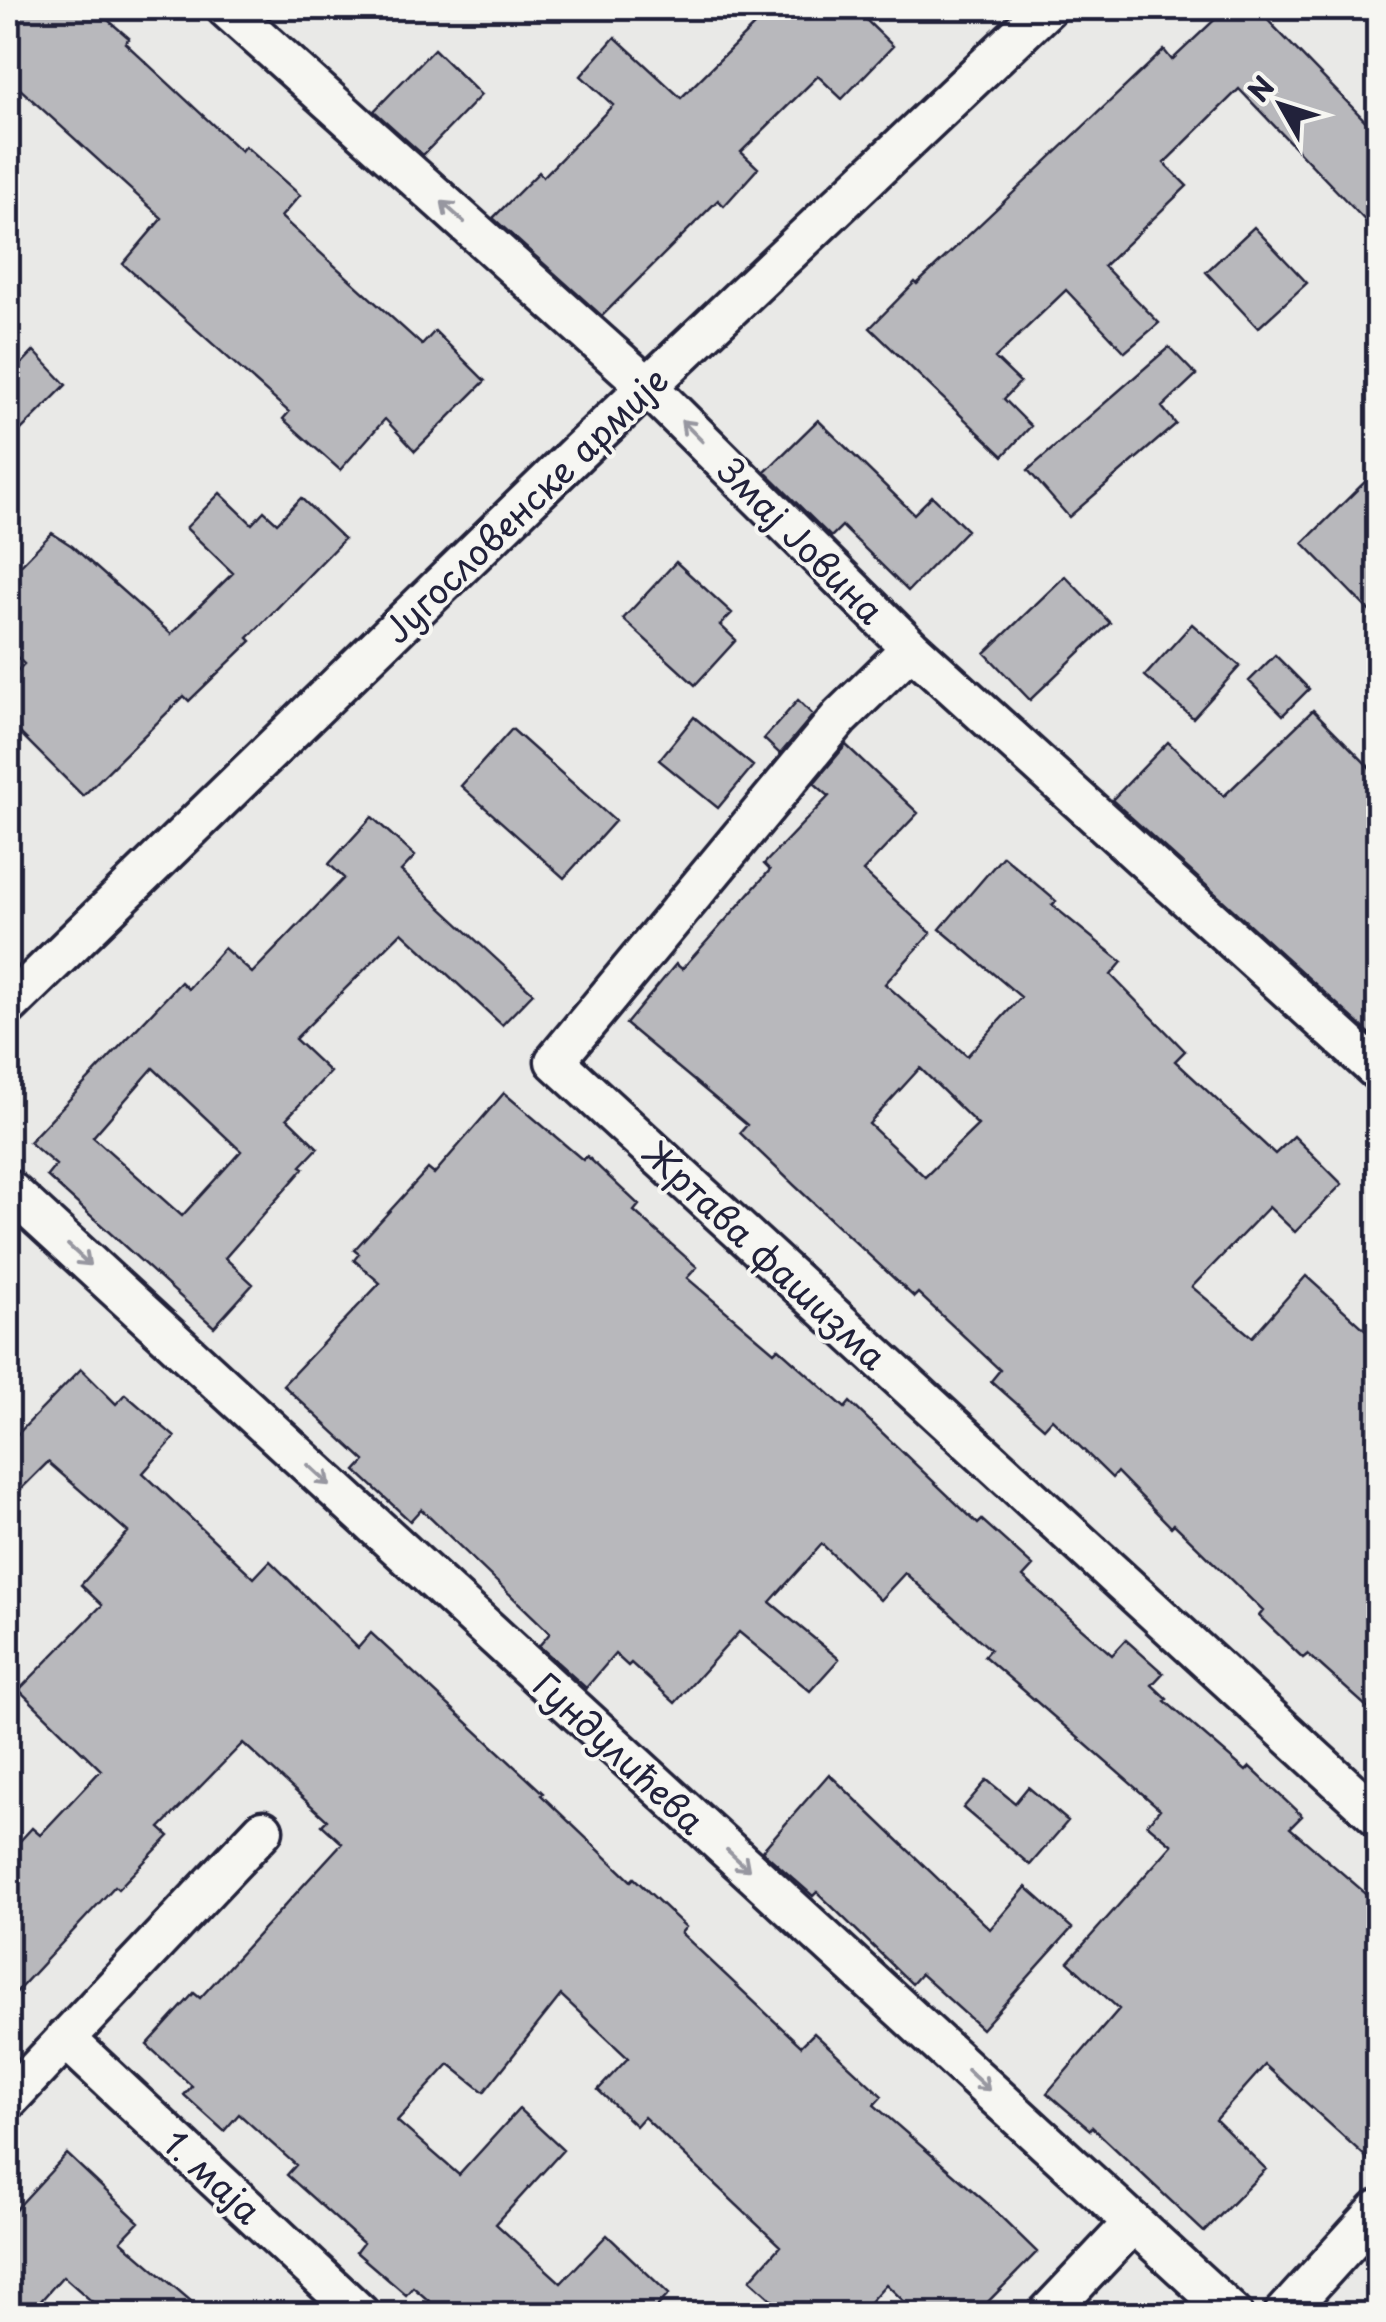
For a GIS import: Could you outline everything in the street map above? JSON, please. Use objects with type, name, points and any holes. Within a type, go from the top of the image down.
[{"type":"street","name":"Змај Јовина","points":[[226,8],[646,386],[911,648],[1378,1071]]},
{"type":"street","name":"Југословенске армије","points":[[8,1006],[646,386],[1047,8]]},
{"type":"street","name":"Жртава фашизма","points":[[911,648],[840,717],[555,1061],[1378,1817]]},
{"type":"street","name":"Гундулићева","points":[[8,1189],[1233,2314]]},
{"type":"street","points":[[8,2100],[263,1830]]},
{"type":"street","name":"1. маја","points":[[65,2038],[360,2314]]},
{"type":"street","points":[[1284,2314],[1378,2210]]},
{"type":"street","points":[[1047,2314],[1133,2223]]},
{"type":"building","points":[[8,8],[94,8],[129,38],[125,43],[241,151],[245,146],[300,195],[281,217],[422,345],[435,331],[485,381],[415,451],[385,419],[340,470],[283,419],[289,412],[123,264],[162,218],[8,78]]},
{"type":"building","points":[[772,8],[854,8],[893,46],[842,99],[818,76],[741,152],[758,168],[724,206],[718,200],[602,316],[493,218],[539,172],[543,177],[613,105],[581,76],[615,37],[681,98]]},
{"type":"building","points":[[1227,8],[1256,8],[1378,134],[1378,234],[1239,89],[1164,163],[1187,186],[1104,266],[1159,323],[1125,352],[1066,290],[995,358],[1020,382],[1004,399],[1031,426],[1003,456],[870,328],[1164,50],[1172,60]]},
{"type":"building","points":[[434,49],[481,95],[423,155],[374,111]]},
{"type":"building","points":[[1254,227],[1307,283],[1258,328],[1206,272]]},
{"type":"building","points":[[1169,347],[1196,375],[1162,407],[1176,424],[1069,517],[1028,470]]},
{"type":"building","points":[[34,351],[66,385],[8,443],[8,378]]},
{"type":"building","points":[[818,420],[914,514],[932,496],[967,530],[908,591],[842,526],[831,537],[765,472]]},
{"type":"building","points":[[1378,469],[1378,620],[1303,543]]},
{"type":"building","points":[[220,493],[252,524],[264,511],[277,523],[301,498],[344,539],[248,638],[251,641],[189,701],[184,696],[83,796],[8,721],[8,680],[24,664],[8,648],[8,578],[52,533],[72,546],[171,634],[233,573],[186,528]]},
{"type":"building","points":[[676,562],[732,613],[720,625],[736,640],[695,685],[623,619]]},
{"type":"building","points":[[1065,576],[1110,623],[1030,700],[985,653]]},
{"type":"building","points":[[1192,624],[1240,666],[1193,718],[1145,676]]},
{"type":"building","points":[[1275,655],[1309,689],[1283,715],[1249,681]]},
{"type":"building","points":[[798,700],[813,715],[780,754],[764,739]]},
{"type":"building","points":[[1313,710],[1378,776],[1378,1041],[1112,800],[1168,742],[1224,796]]},
{"type":"building","points":[[694,717],[753,766],[718,808],[659,760]]},
{"type":"building","points":[[512,729],[615,821],[564,878],[461,786]]},
{"type":"building","points":[[846,745],[918,813],[863,871],[931,933],[885,984],[967,1056],[1021,997],[940,929],[1003,856],[1056,901],[1052,905],[1122,962],[1111,975],[1185,1051],[1175,1061],[1275,1154],[1294,1136],[1342,1184],[1295,1232],[1269,1207],[1192,1287],[1252,1337],[1306,1276],[1378,1341],[1378,1717],[1308,1654],[1303,1658],[1259,1616],[1263,1611],[1117,1472],[1112,1478],[1052,1419],[1044,1428],[991,1381],[1000,1370],[918,1293],[914,1297],[740,1133],[747,1125],[626,1024],[676,964],[682,969],[770,870],[764,864],[829,796],[814,783]],"holes":[[[920,1068],[978,1125],[925,1177],[869,1124]]]},
{"type":"building","points":[[372,817],[415,856],[401,871],[533,993],[502,1025],[402,932],[295,1039],[330,1072],[287,1118],[318,1148],[225,1258],[253,1284],[214,1327],[47,1176],[56,1165],[29,1142],[181,982],[188,989],[224,948],[252,973],[344,878],[329,864]],"holes":[[[153,1068],[241,1151],[182,1216],[93,1137]]]},
{"type":"building","points":[[504,1093],[583,1160],[587,1156],[639,1205],[634,1211],[697,1267],[687,1278],[774,1352],[778,1348],[845,1408],[850,1402],[978,1524],[982,1520],[1033,1566],[1023,1577],[1112,1655],[1126,1640],[1163,1673],[1152,1685],[1165,1701],[1246,1771],[1250,1767],[1302,1816],[1290,1828],[1378,1904],[1378,2168],[1265,2065],[1216,2120],[1266,2169],[1204,2232],[1092,2127],[1090,2130],[1047,2093],[1119,2009],[1068,1962],[1172,1845],[1147,1824],[1160,1809],[984,1656],[990,1649],[905,1573],[880,1600],[822,1544],[770,1602],[839,1659],[810,1691],[739,1632],[675,1703],[631,1663],[628,1666],[615,1654],[586,1688],[539,1646],[550,1633],[421,1509],[410,1521],[356,1471],[365,1461],[283,1385],[380,1283],[354,1260],[359,1254],[354,1250],[428,1169],[434,1174]]},
{"type":"building","points":[[81,1369],[116,1404],[125,1394],[175,1437],[143,1473],[254,1578],[270,1561],[358,1648],[371,1633],[631,1881],[634,1878],[686,1927],[681,1933],[801,2046],[814,2033],[882,2096],[874,2105],[1037,2252],[976,2314],[917,2314],[886,2284],[859,2314],[788,2314],[750,2280],[780,2246],[644,2117],[636,2126],[598,2090],[628,2058],[561,1995],[484,2092],[449,2064],[397,2121],[459,2175],[519,2109],[563,2150],[496,2224],[561,2283],[607,2235],[669,2294],[650,2314],[444,2314],[413,2287],[406,2295],[356,2252],[363,2243],[287,2175],[296,2165],[239,2114],[224,2131],[184,2095],[192,2086],[147,2045],[194,1993],[200,1998],[342,1843],[322,1825],[327,1820],[243,1743],[160,1828],[169,1836],[118,1889],[115,1886],[8,2001],[8,1854],[32,1828],[40,1835],[101,1770],[19,1690],[102,1605],[81,1585],[128,1532],[48,1462],[8,1502],[8,1444]]},
{"type":"building","points":[[829,1774],[990,1929],[1026,1887],[1072,1928],[982,2029],[921,1974],[912,1984],[817,1892],[813,1896],[762,1851]]},
{"type":"building","points":[[987,1780],[1015,1803],[1028,1787],[1068,1821],[1030,1865],[963,1808]]},
{"type":"building","points":[[67,2154],[139,2222],[121,2241],[206,2314],[106,2314],[63,2276],[29,2314],[8,2314],[8,2218]]}]
